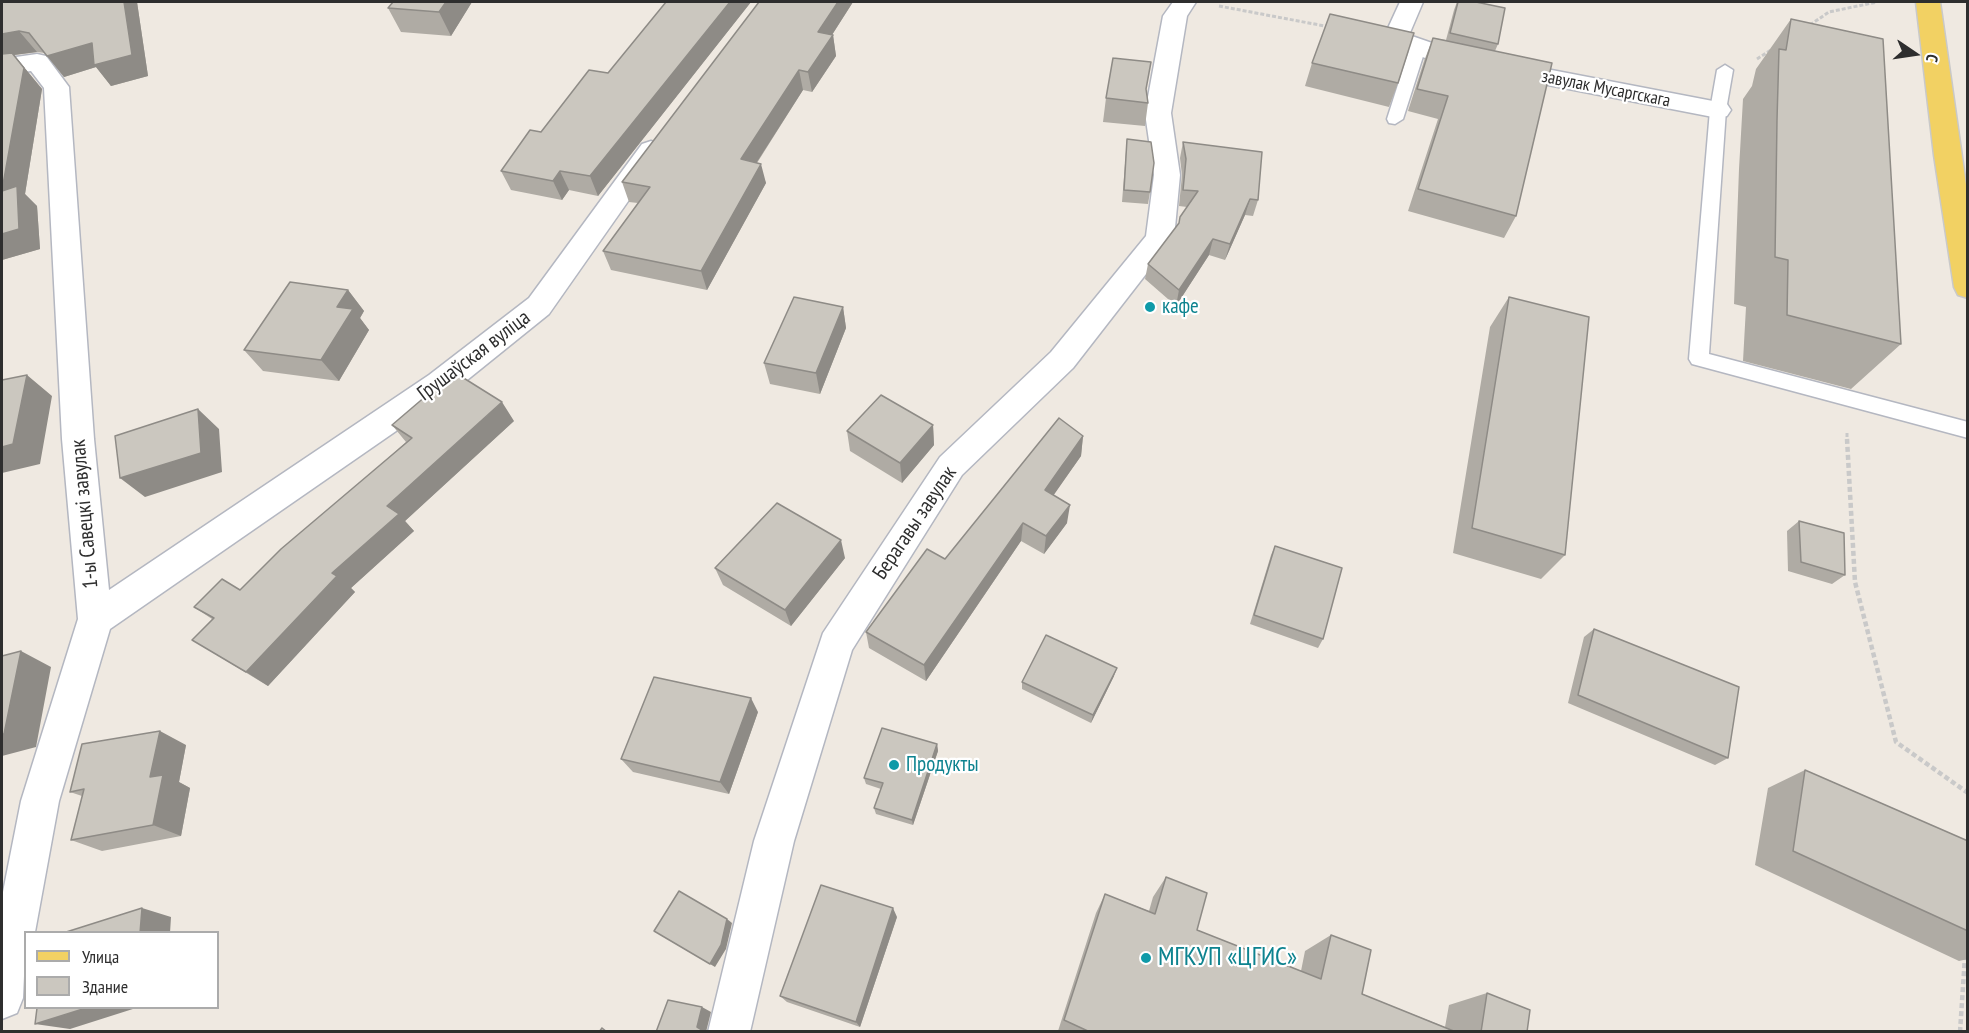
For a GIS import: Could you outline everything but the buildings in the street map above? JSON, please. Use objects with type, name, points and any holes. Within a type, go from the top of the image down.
[{"type":"main road","points":[[1928,2],[1947,155],[1968,287]]},
{"type":"street","name":"Берагавы завулак","points":[[729,1032],[774,841],[836,644],[951,466],[1062,360],[1115,298],[1160,238],[1167,175],[1158,113],[1175,16],[1184,2]]},
{"type":"street","points":[[1406,43],[1411,2]]},
{"type":"street","name":"завулак Мусаргскага","points":[[1406,43],[1454,59],[1718,110]]},
{"type":"street","name":"1-ы Савецкі завулак","points":[[2,67],[37,62],[56,87],[78,439],[95,619],[40,801],[2,998]]},
{"type":"street","name":"Грушаўская вуліца","points":[[95,619],[440,384],[539,306],[617,194],[667,130]]},
{"type":"lane","points":[[1395,118],[1406,43]]},
{"type":"lane","points":[[1725,70],[1718,110],[1699,359],[1968,430]]},
{"type":"path","points":[[1801,30],[1829,12],[1877,2]]},
{"type":"path","points":[[1218,6],[1406,43]]},
{"type":"path","points":[[1725,70],[1755,61],[1774,49]]},
{"type":"path","points":[[1845,399],[1855,582],[1896,742],[1968,793]]},
{"type":"path","points":[[1960,1032],[1965,949]]},
{"type":"place","name":"кафе","points":[[1150,307]]},
{"type":"place","name":"Продукты","points":[[894,765]]},
{"type":"place","name":"МГКУП «ЦГИС»","points":[[1146,958]]}]
